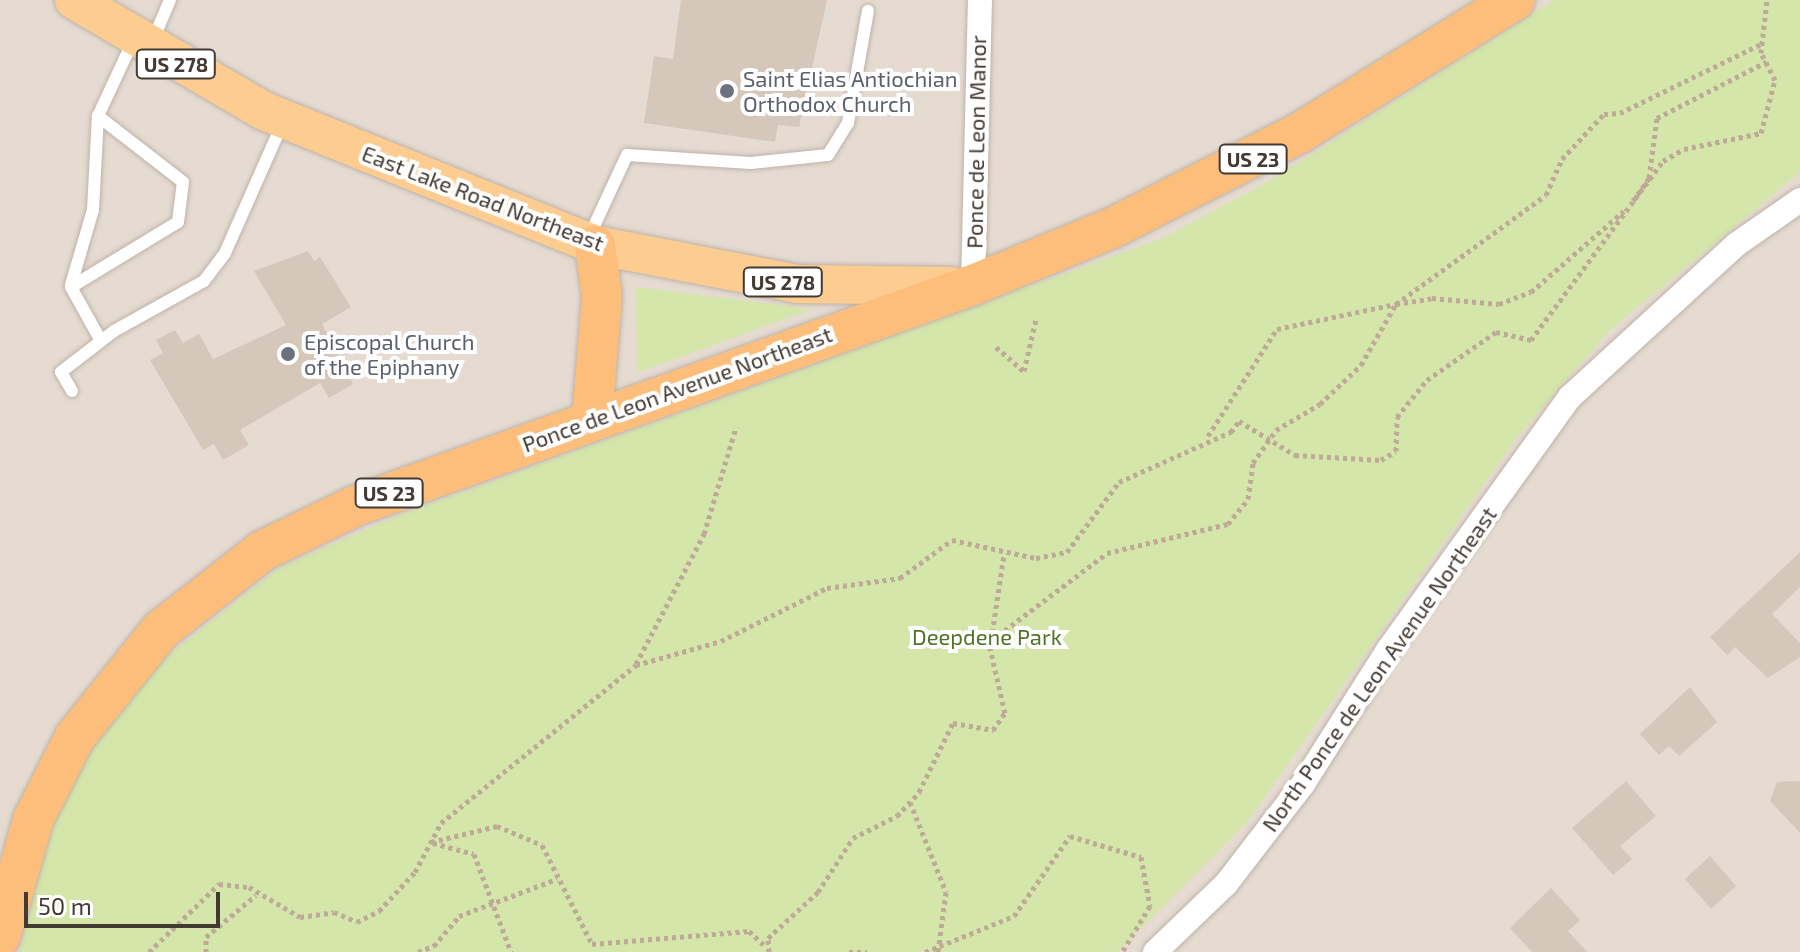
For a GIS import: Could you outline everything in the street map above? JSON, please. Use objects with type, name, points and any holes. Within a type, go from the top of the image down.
[{"type":"highway","name":"Ponce de Leon Avenue Northeast","points":[[0,937],[53,777],[124,670],[161,630],[231,572],[308,527],[592,418],[973,285],[1202,187],[1515,0]]},
{"type":"highway","points":[[591,244],[602,296],[592,418]]},
{"type":"main road","name":"East Lake Road Northeast","points":[[74,0],[142,44],[284,119],[591,244],[797,284],[896,290],[973,285]]},
{"type":"street","name":"Ponce de Leon Manor","points":[[973,285],[980,0]]},
{"type":"street","name":"North Ponce de Leon Avenue Northeast","points":[[1155,952],[1226,884],[1303,784],[1388,650],[1570,397],[1737,244],[1800,200]]},
{"type":"lane","points":[[101,341],[71,287],[93,210],[98,116],[170,0]]},
{"type":"lane","points":[[591,244],[627,155],[751,163],[828,155],[848,123],[868,11]]},
{"type":"lane","points":[[71,287],[178,222],[183,182],[98,116]]},
{"type":"lane","points":[[72,391],[61,372],[101,341],[204,281],[225,253],[284,119]]},
{"type":"path","points":[[149,952],[219,884],[256,895],[300,917],[334,912],[357,922],[379,911],[415,872],[430,842],[457,808],[636,665],[721,641],[827,588],[900,578],[952,540],[1004,554],[1067,552],[1119,482],[1206,439],[1231,432],[1239,421],[1308,458],[1317,451],[1366,463],[1396,451],[1397,417],[1427,380],[1496,332],[1531,340],[1663,161],[1684,149],[1761,133],[1775,80],[1762,44],[1767,0]]},
{"type":"path","points":[[992,640],[1107,553],[1228,524],[1248,499],[1253,463],[1270,438],[1361,365],[1396,304],[1546,195],[1562,159],[1604,114],[1620,113],[1762,44]]},
{"type":"path","points":[[1206,439],[1277,329],[1432,298],[1499,304],[1531,292],[1627,209],[1649,178],[1657,118],[1766,62]]},
{"type":"path","points":[[996,347],[1024,371],[1036,319]]},
{"type":"path","points":[[636,665],[704,534],[736,427]]},
{"type":"path","points":[[764,945],[818,892],[853,838],[910,802],[953,723],[993,730],[1005,713],[992,640],[1004,554]]},
{"type":"path","points":[[910,802],[946,892],[937,950]]},
{"type":"path","points":[[430,842],[497,826],[542,845],[592,944],[749,931],[771,952]]},
{"type":"path","points":[[925,952],[937,950],[1014,916],[1070,836],[1141,857],[1150,906],[1122,952]]},
{"type":"path","points":[[430,842],[474,854],[511,952]]},
{"type":"path","points":[[418,952],[434,946],[459,916],[493,908],[557,879]]},
{"type":"path","points":[[206,952],[206,937],[256,895]]},
{"type":"path","points":[[849,952],[867,952]]},
{"type":"shaded area","points":[[0,0],[1800,0],[1800,952],[0,952]]},
{"type":"green space","name":"Deepdene Park","points":[[1554,0],[1800,0],[1800,172],[1610,330],[1517,437],[1247,822],[1117,952],[19,952],[56,809],[102,730],[166,657],[279,568],[399,515],[1163,238],[1276,177]]},
{"type":"green space","points":[[636,287],[812,309],[637,373]]},
{"type":"building","name":"Saint Elias Antiochian Orthodox Church","points":[[681,0],[827,0],[799,127],[778,125],[775,142],[644,123],[654,56],[673,59]]},
{"type":"building","name":"Episcopal Church of the Epiphany","points":[[308,251],[314,261],[320,257],[351,307],[322,324],[353,384],[329,398],[320,383],[240,430],[249,445],[223,460],[214,444],[203,450],[150,360],[163,353],[156,340],[175,330],[183,343],[199,334],[213,359],[286,325],[254,271]]},
{"type":"building","points":[[1800,552],[1800,587],[1772,614],[1800,643],[1800,657],[1768,678],[1735,647],[1727,655],[1710,637]]},
{"type":"building","points":[[1690,687],[1717,722],[1679,756],[1669,746],[1659,755],[1640,734]]},
{"type":"building","points":[[1626,781],[1656,816],[1620,846],[1632,859],[1613,875],[1572,828]]},
{"type":"building","points":[[1800,781],[1800,833],[1770,801],[1777,782]]},
{"type":"building","points":[[1710,856],[1736,886],[1711,909],[1685,879]]},
{"type":"building","points":[[1551,888],[1580,920],[1568,931],[1587,952],[1532,952],[1510,928]]},
{"type":"place","name":"Saint Elias Antiochian Orthodox Church","points":[[727,91]]},
{"type":"place","name":"Episcopal Church of the Epiphany","points":[[288,354]]}]
